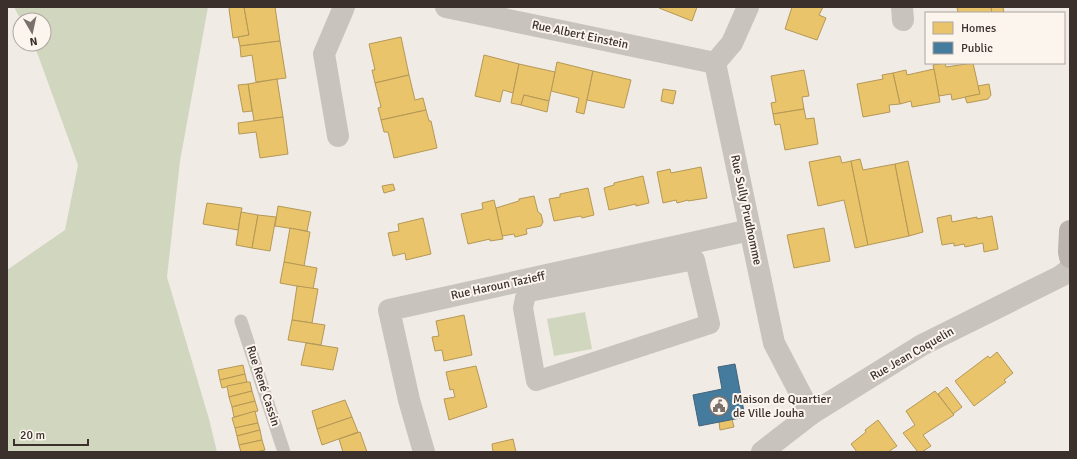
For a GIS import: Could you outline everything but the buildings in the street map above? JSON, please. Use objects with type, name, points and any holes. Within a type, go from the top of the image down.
[{"type":"main road","points":[[1070,230],[1070,257]]},
{"type":"street","points":[[338,136],[324,54],[344,7]]},
{"type":"street","name":"Rue Albert Einstein","points":[[446,7],[715,63]]},
{"type":"street","points":[[715,63],[732,43],[748,7]]},
{"type":"street","name":"Rue Sully Prudhomme","points":[[715,63],[774,343],[811,414]]},
{"type":"street","name":"Rue Haroun Tazieff","points":[[422,447],[409,400],[389,310],[750,230]]},
{"type":"street","points":[[695,260],[710,324],[536,381],[522,308],[525,298],[529,292],[695,260]]},
{"type":"street","name":"Rue Jean Coquelin","points":[[762,452],[811,414],[922,345],[1061,276],[1070,270]]},
{"type":"lane","name":"Rue René Cassin","points":[[241,321],[284,452]]},
{"type":"green space","points":[[14,7],[208,7],[180,161],[167,277],[209,419],[217,452],[7,452],[7,270],[65,230],[78,165],[37,52],[52,52],[52,12],[17,12]]},
{"type":"green space","points":[[585,312],[592,349],[554,356],[547,319]]},
{"type":"place","name":"Maison de Quartier de Ville Jouha","points":[[719,406]]}]
